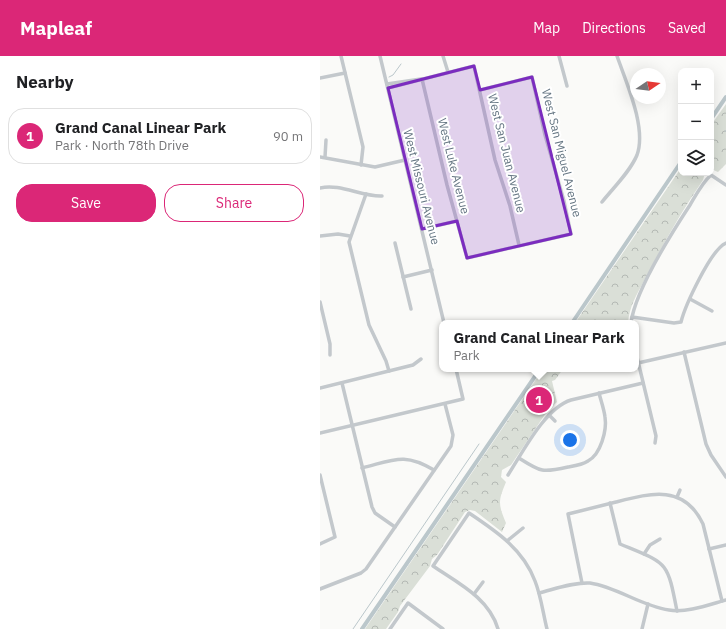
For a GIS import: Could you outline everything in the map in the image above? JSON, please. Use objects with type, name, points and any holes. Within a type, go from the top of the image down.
[{"type":"street","points":[[341,56],[363,147],[361,166]]},
{"type":"street","name":"West Missouri Avenue","points":[[380,56],[443,320]]},
{"type":"street","points":[[387,86],[448,72],[444,56]]},
{"type":"street","points":[[559,56],[567,86]]},
{"type":"street","points":[[602,202],[629,167],[636,155],[640,140],[639,127],[617,56]]},
{"type":"street","name":"West San Juan Avenue","points":[[448,72],[474,66],[496,160],[510,206],[519,245]]},
{"type":"street","points":[[320,78],[345,73]]},
{"type":"street","name":"West San Miguel Avenue","points":[[480,90],[532,78],[545,135],[564,201],[571,234],[519,245]]},
{"type":"street","name":"West Luke Avenue","points":[[422,79],[447,185],[467,258],[519,245]]},
{"type":"street","points":[[325,157],[326,140]]},
{"type":"street","points":[[320,157],[361,166],[380,167],[405,160]]},
{"type":"street","points":[[632,320],[642,289],[662,251],[700,189],[711,175],[726,185]]},
{"type":"street","points":[[320,188],[328,186],[382,196]]},
{"type":"street","points":[[366,194],[363,207],[350,236],[350,250],[369,325],[386,361],[389,371]]},
{"type":"street","points":[[422,229],[457,221]]},
{"type":"street","points":[[320,236],[338,234],[350,236]]},
{"type":"street","points":[[395,243],[411,309]]},
{"type":"street","points":[[632,317],[674,323],[681,322],[690,299],[717,250],[726,243]]},
{"type":"street","points":[[403,277],[432,270]]},
{"type":"street","points":[[690,299],[712,311]]},
{"type":"street","points":[[320,302],[330,344],[330,355]]},
{"type":"street","points":[[639,363],[726,343]]},
{"type":"street","points":[[684,352],[706,444],[726,477]]},
{"type":"street","points":[[320,388],[413,365],[421,359]]},
{"type":"street","points":[[639,367],[656,436],[655,443]]},
{"type":"street","points":[[320,433],[463,399],[457,372]]},
{"type":"street","points":[[342,382],[373,510],[395,527]]},
{"type":"street","points":[[508,475],[549,415],[565,402],[643,383]]},
{"type":"street","points":[[519,458],[537,470],[544,471],[584,464],[591,459],[601,442],[605,426],[605,418],[599,393]]},
{"type":"street","points":[[320,589],[364,571],[451,446],[453,439],[445,404]]},
{"type":"street","points":[[549,415],[555,421]]},
{"type":"street","points":[[362,468],[404,459],[416,460],[434,470]]},
{"type":"street","points":[[320,475],[335,537],[320,544]]},
{"type":"street","points":[[676,497],[680,490]]},
{"type":"street","points":[[539,593],[582,583],[607,588],[648,604],[677,611],[724,601],[700,517],[690,505],[670,494],[652,494],[568,514],[582,583]]},
{"type":"street","points":[[610,503],[620,544],[661,563],[667,569],[670,576],[677,611]]},
{"type":"street","points":[[498,629],[490,611],[474,594],[433,566],[469,513],[508,541],[531,571],[539,593],[547,629]]},
{"type":"street","points":[[508,541],[523,528]]},
{"type":"street","points":[[644,554],[650,545],[660,539]]},
{"type":"street","points":[[710,549],[726,545]]},
{"type":"street","points":[[474,594],[483,582]]},
{"type":"street","points":[[390,629],[408,603],[443,629]]},
{"type":"street","points":[[642,629],[648,604]]},
{"type":"highlighted area","points":[[474,66],[480,90],[532,77],[571,234],[467,258],[457,221],[422,229],[388,88]]},
{"type":"green space","points":[[726,104],[726,164],[718,172],[714,170],[714,121]]},
{"type":"green space","points":[[678,172],[678,176],[704,176],[672,229],[639,291],[632,306],[628,320],[577,320]]},
{"type":"green space","points":[[541,372],[561,372],[555,380],[552,381],[557,402],[548,410],[511,465],[502,470],[501,477],[506,482],[500,498],[500,507],[506,523],[502,532],[475,511],[470,510],[465,512],[437,555],[432,559],[430,566],[400,606],[398,612],[386,629],[365,629]]},
{"type":"waterway","points":[[389,77],[393,75],[401,64]]},
{"type":"waterway","points":[[714,115],[726,97]]},
{"type":"waterway","points":[[574,320],[678,166]]},
{"type":"waterway","points":[[362,629],[538,372]]},
{"type":"waterway","points":[[353,629],[479,444]]},
{"type":"place","name":"Grand Canal Linear Park","points":[[539,400]]}]
